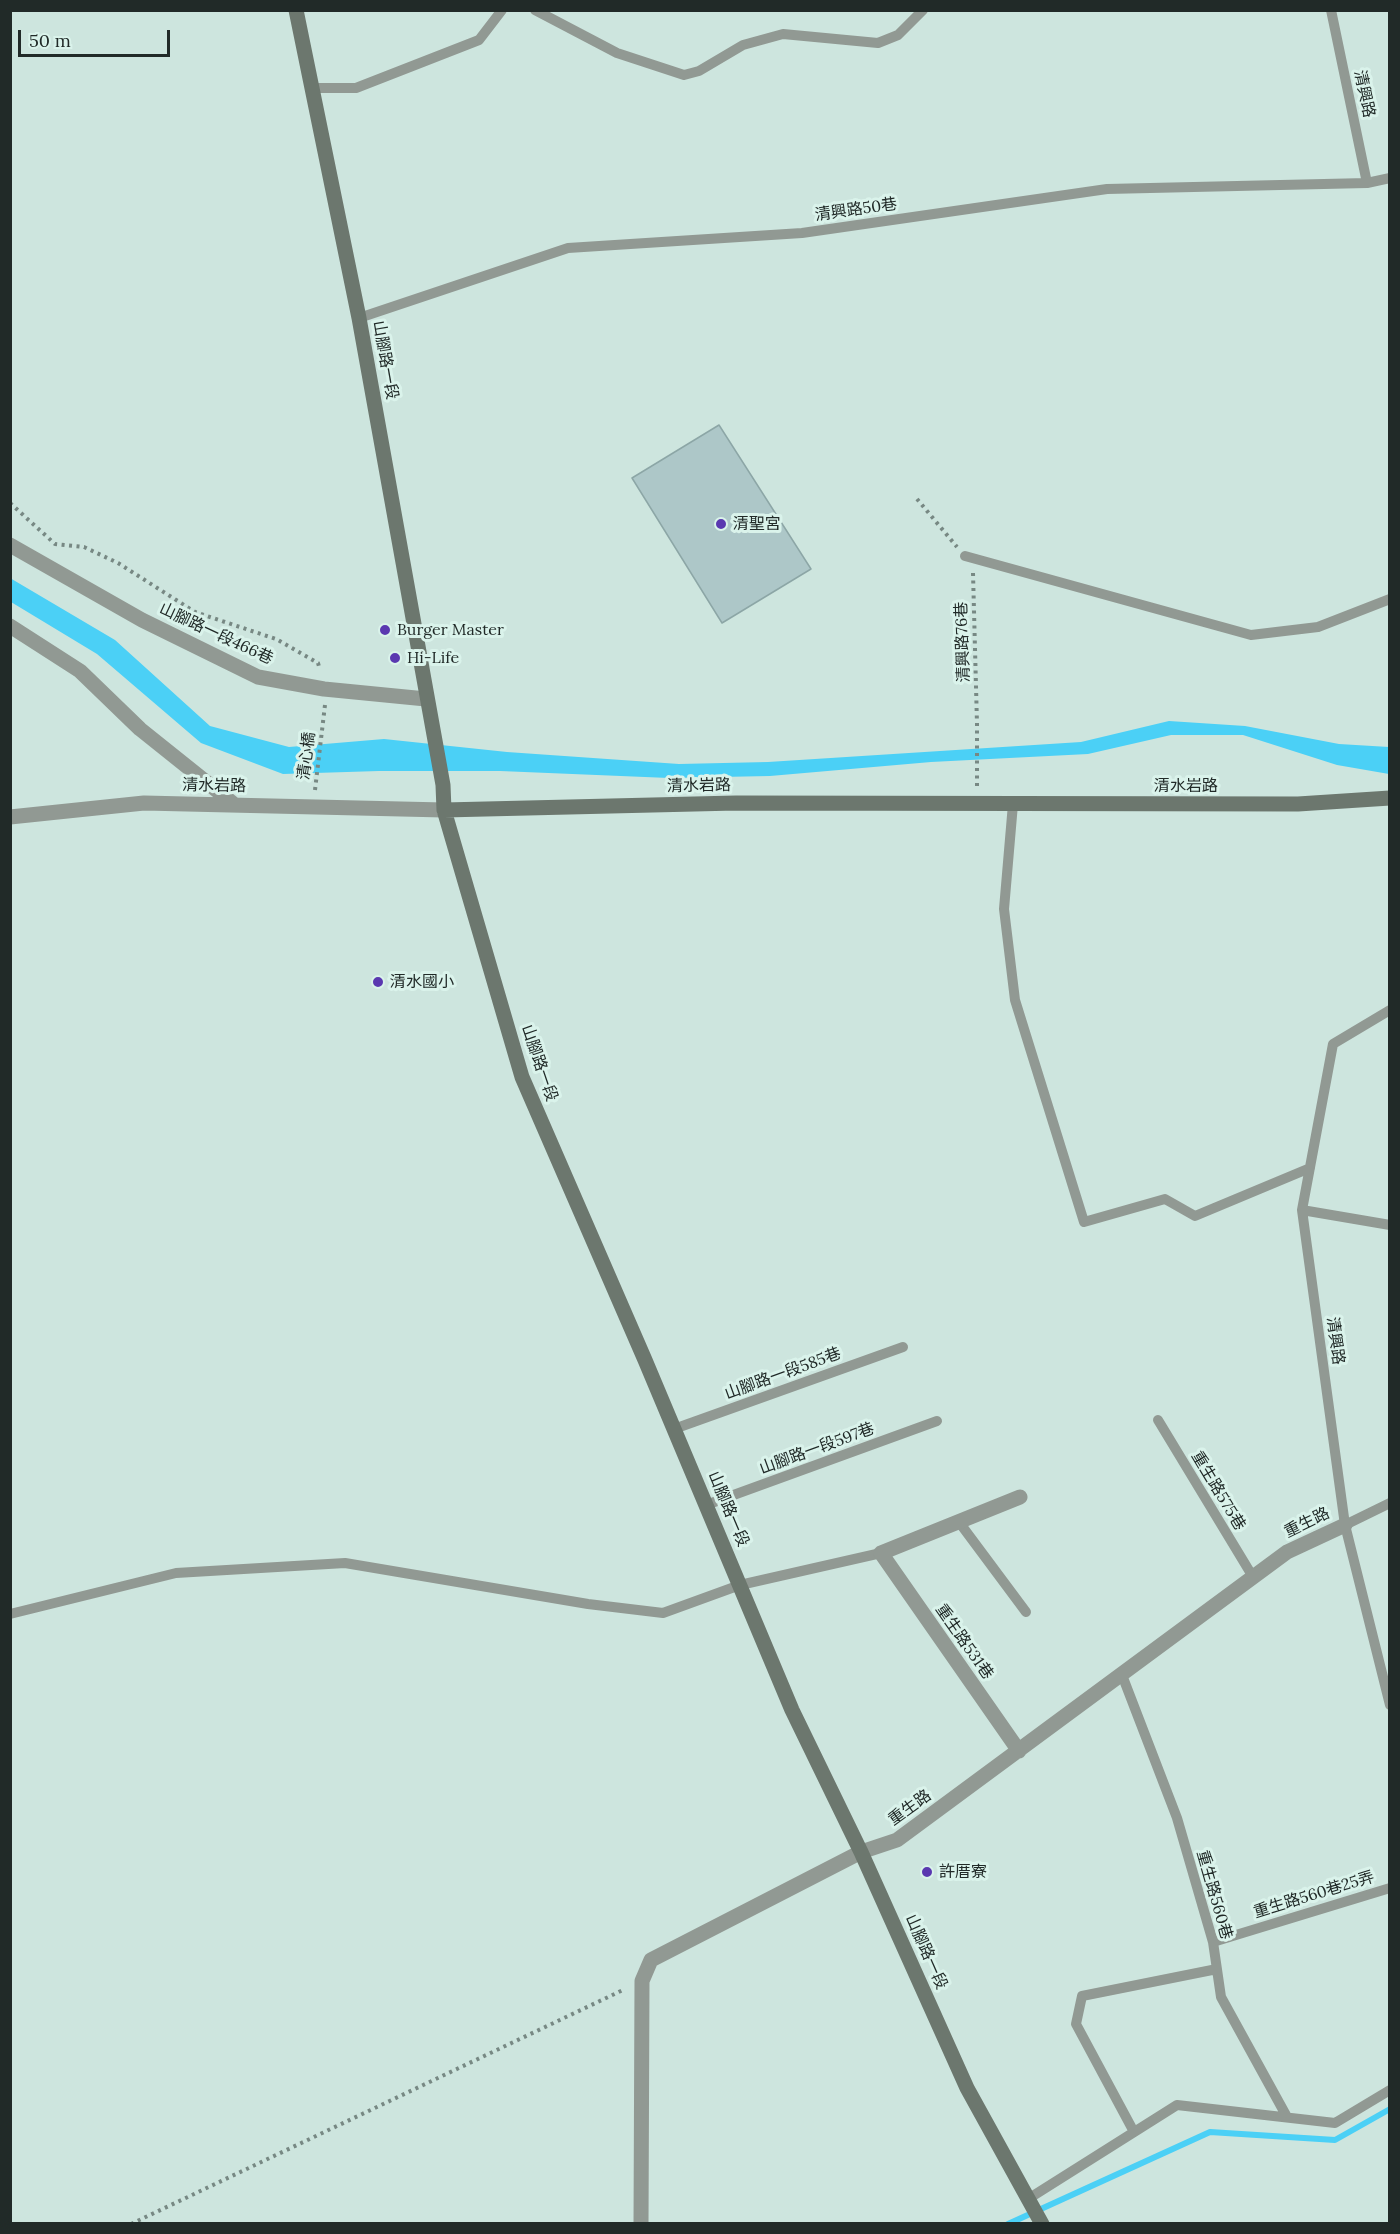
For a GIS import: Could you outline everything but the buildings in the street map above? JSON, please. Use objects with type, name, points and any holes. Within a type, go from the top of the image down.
[{"type":"main road","name":"山腳路一段","points":[[296,10],[359,318],[443,785],[444,810],[522,1077],[792,1710],[861,1852],[967,2088],[1042,2223]]},
{"type":"main road","name":"清水岩路","points":[[444,810],[736,803],[1298,804],[1389,798]]},
{"type":"street","name":"山腳路一段466巷","points":[[10,545],[142,620],[258,677],[324,689],[426,699]]},
{"type":"street","points":[[10,626],[80,671],[141,729],[235,805]]},
{"type":"street","name":"清水岩路","points":[[10,817],[144,803],[444,810]]},
{"type":"street","points":[[881,1553],[1020,1497]]},
{"type":"street","name":"重生路","points":[[642,1981],[651,1960],[861,1852],[897,1840],[1287,1552],[1345,1525]]},
{"type":"street","name":"重生路531巷","points":[[881,1553],[1019,1751]]},
{"type":"street","points":[[641,2223],[642,1981]]},
{"type":"lane","points":[[311,88],[356,88],[478,40],[502,10]]},
{"type":"lane","points":[[535,10],[617,54],[684,75],[699,71],[743,45],[783,34],[878,43],[898,35],[923,10]]},
{"type":"lane","name":"清興路","points":[[1331,10],[1367,183]]},
{"type":"lane","name":"清興路50巷","points":[[359,318],[568,248],[802,233],[1107,189],[1367,183],[1389,179]]},
{"type":"lane","points":[[965,556],[1251,635],[1318,627],[1389,599]]},
{"type":"lane","points":[[1013,804],[1004,909],[1015,1000],[1084,1222],[1165,1199],[1195,1216],[1310,1168]]},
{"type":"lane","name":"清興路","points":[[1389,1010],[1333,1044],[1302,1210],[1345,1525],[1389,1705]]},
{"type":"lane","points":[[1302,1210],[1389,1225]]},
{"type":"lane","name":"山腳路一段585巷","points":[[674,1429],[903,1347]]},
{"type":"lane","name":"重生路575巷","points":[[1158,1420],[1253,1577]]},
{"type":"lane","name":"山腳路一段597巷","points":[[706,1505],[937,1421]]},
{"type":"lane","name":"重生路","points":[[1345,1525],[1389,1503]]},
{"type":"lane","points":[[959,1522],[1026,1612]]},
{"type":"lane","points":[[10,1614],[176,1573],[345,1563],[576,1602],[663,1613],[740,1585],[881,1553]]},
{"type":"lane","name":"重生路560巷","points":[[1122,1675],[1177,1818],[1213,1942],[1221,1997],[1287,2117]]},
{"type":"lane","name":"重生路560巷25弄","points":[[1213,1942],[1389,1888]]},
{"type":"lane","points":[[1134,2132],[1076,2024],[1082,1996],[1217,1969]]},
{"type":"lane","points":[[1029,2199],[1177,2105],[1335,2122],[1389,2090]]},
{"type":"path","name":"清興路76巷","points":[[917,499],[965,556],[973,573],[977,724],[976,804]]},
{"type":"path","points":[[10,503],[55,544],[84,547],[93,551],[118,563],[195,612],[276,639],[318,663],[324,689]]},
{"type":"path","name":"清心橋","points":[[315,789],[323,725]]},
{"type":"path","points":[[131,2223],[642,1981]]},
{"type":"water","points":[[10,578],[115,640],[210,726],[289,747],[384,739],[507,752],[679,764],[768,762],[1081,742],[1169,721],[1245,726],[1339,744],[1389,747],[1389,774],[1337,765],[1243,735],[1171,735],[1088,754],[931,762],[770,776],[669,778],[500,771],[283,774],[201,743],[97,654],[11,602]]},
{"type":"waterway","points":[[1008,2224],[1210,2132],[1335,2140],[1390,2109]]},
{"type":"place","name":"清聖宮","points":[[721,524]]},
{"type":"place","name":"Burger Master","points":[[385,630]]},
{"type":"place","name":"Hi-Life","points":[[395,658]]},
{"type":"place","name":"清水國小","points":[[378,982]]},
{"type":"place","name":"許厝寮","points":[[927,1872]]}]
